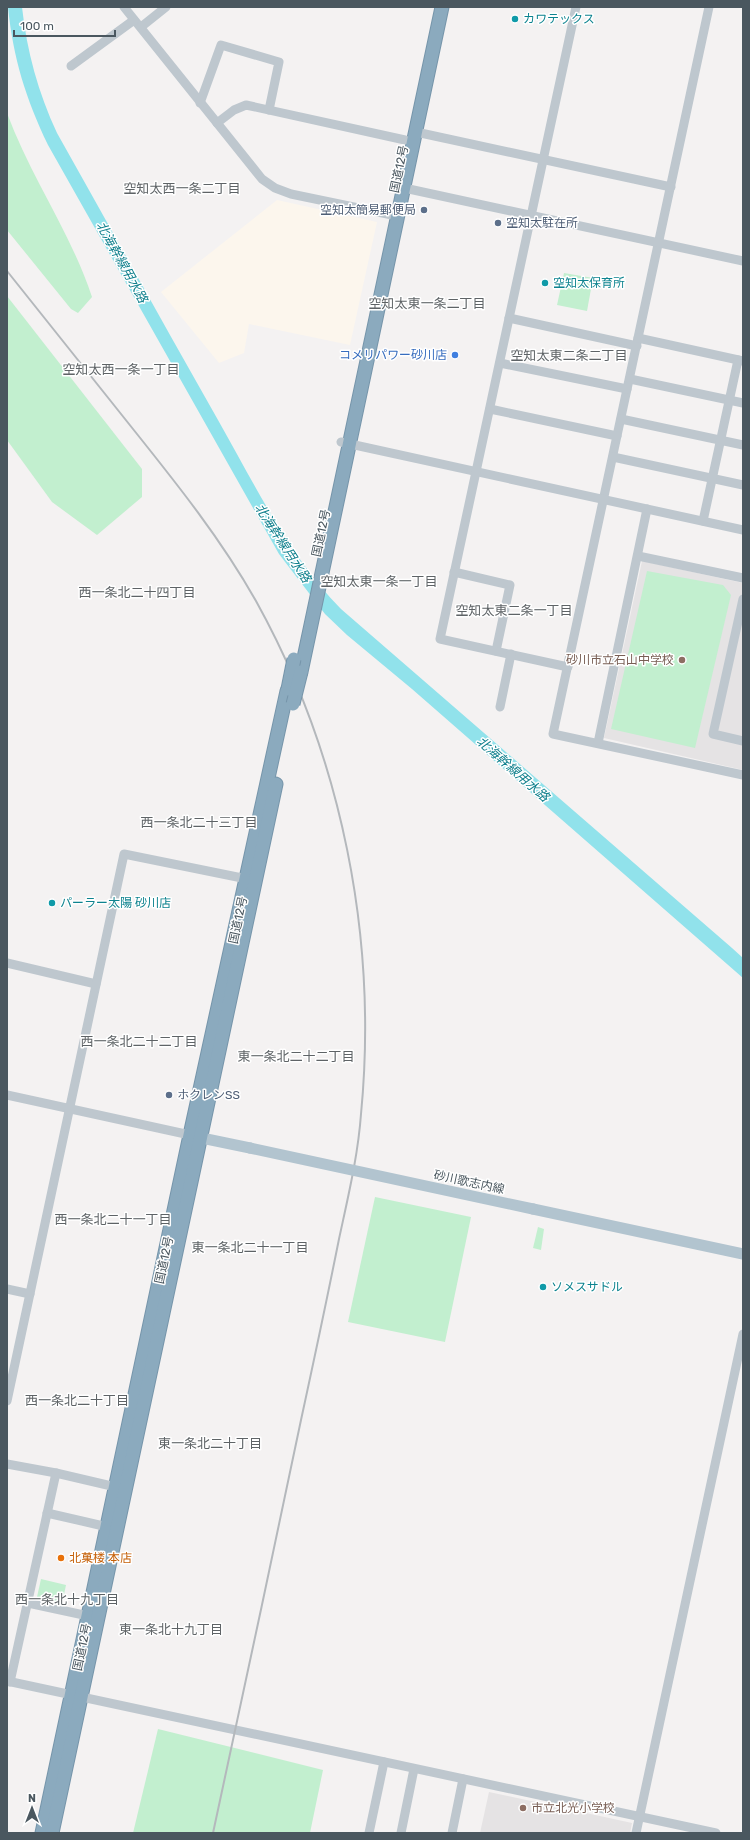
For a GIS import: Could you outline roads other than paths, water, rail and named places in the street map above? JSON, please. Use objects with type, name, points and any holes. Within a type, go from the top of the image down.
[{"type":"highway","name":"国道12号","points":[[42,1833],[76,1696],[196,1137],[301,672],[309,609],[400,187],[434,7]]},
{"type":"highway","name":"国道12号","points":[[410,136],[442,7]]},
{"type":"highway","name":"国道12号","points":[[196,1137],[247,879],[287,691],[294,659],[309,609]]},
{"type":"highway","name":"国道12号","points":[[52,1833],[76,1696]]},
{"type":"main road","name":"砂川歌志内線","points":[[196,1137],[743,1254]]},
{"type":"street","points":[[124,7],[262,179],[275,188],[290,194],[393,215]]},
{"type":"street","points":[[71,66],[166,7]]},
{"type":"street","points":[[568,667],[440,639],[576,7]]},
{"type":"street","points":[[709,7],[553,734],[743,775]]},
{"type":"street","points":[[200,102],[221,45],[279,62],[269,110]]},
{"type":"street","points":[[217,124],[240,106],[246,105],[543,160],[671,187]]},
{"type":"street","points":[[400,187],[743,261]]},
{"type":"street","points":[[509,318],[741,361],[729,400],[703,521]]},
{"type":"street","points":[[500,363],[627,389]]},
{"type":"street","points":[[630,378],[743,403]]},
{"type":"street","points":[[490,409],[617,436]]},
{"type":"street","points":[[621,418],[743,444]]},
{"type":"street","points":[[345,443],[603,498],[743,530]]},
{"type":"street","points":[[613,457],[743,485]]},
{"type":"street","points":[[598,743],[647,509]]},
{"type":"street","points":[[638,556],[743,578]]},
{"type":"street","points":[[454,572],[510,585],[496,651]]},
{"type":"street","points":[[743,599],[713,734],[743,741]]},
{"type":"street","points":[[500,707],[511,654]]},
{"type":"street","points":[[7,1401],[124,854],[247,879]]},
{"type":"street","points":[[7,963],[96,984]]},
{"type":"street","points":[[7,1096],[70,1108],[196,1137]]},
{"type":"street","points":[[7,1289],[30,1294]]},
{"type":"street","points":[[636,1833],[743,1334]]},
{"type":"street","points":[[7,1464],[56,1473],[120,1488]]},
{"type":"street","points":[[56,1473],[28,1603],[9,1681],[716,1833]]},
{"type":"street","points":[[47,1513],[112,1528]]},
{"type":"street","points":[[28,1603],[93,1617]]},
{"type":"street","points":[[369,1833],[384,1762]]},
{"type":"street","points":[[401,1833],[414,1769]]},
{"type":"street","points":[[452,1833],[463,1779]]},
{"type":"water","name":"北海幹線用水路","points":[[8,7],[22,7],[34,72],[50,118],[57,133],[259,494],[305,566],[341,609],[743,958],[743,978],[412,689],[347,635],[325,614],[279,554],[48,145],[27,95],[17,61]]},
{"type":"railway","points":[[7,271],[182,491],[228,556],[256,601],[286,660],[311,722],[331,785],[347,850],[358,915],[364,981],[365,1048],[358,1145],[213,1833]]},
{"type":"place","name":"カワテックス","points":[[515,19]]},
{"type":"place","name":"空知太簡易郵便局","points":[[424,210]]},
{"type":"place","name":"空知太駐在所","points":[[498,223]]},
{"type":"place","name":"空知太保育所","points":[[545,283]]},
{"type":"place","name":"コメリパワー砂川店","points":[[455,355]]},
{"type":"place","name":"砂川市立石山中学校","points":[[682,660]]},
{"type":"place","name":"パーラー太陽 砂川店","points":[[52,903]]},
{"type":"place","name":"ホクレンSS","points":[[169,1095]]},
{"type":"place","name":"ソメスサドル","points":[[543,1287]]},
{"type":"place","name":"北菓楼 本店","points":[[61,1558]]},
{"type":"place","name":"市立北光小学校","points":[[523,1808]]},
{"type":"district","name":"空知太西一条二丁目","points":[[182,188]]},
{"type":"district","name":"空知太東一条二丁目","points":[[427,303]]},
{"type":"district","name":"空知太東二条二丁目","points":[[569,355]]},
{"type":"district","name":"空知太西一条一丁目","points":[[121,369]]},
{"type":"district","name":"空知太東一条一丁目","points":[[379,581]]},
{"type":"district","name":"西一条北二十四丁目","points":[[137,592]]},
{"type":"district","name":"空知太東二条一丁目","points":[[514,610]]},
{"type":"district","name":"西一条北二十三丁目","points":[[199,822]]},
{"type":"district","name":"西一条北二十二丁目","points":[[139,1041]]},
{"type":"district","name":"東一条北二十二丁目","points":[[296,1056]]},
{"type":"district","name":"西一条北二十一丁目","points":[[113,1219]]},
{"type":"district","name":"東一条北二十一丁目","points":[[250,1247]]},
{"type":"district","name":"西一条北二十丁目","points":[[77,1400]]},
{"type":"district","name":"東一条北二十丁目","points":[[210,1443]]},
{"type":"district","name":"西一条北十九丁目","points":[[67,1599]]},
{"type":"district","name":"東一条北十九丁目","points":[[171,1629]]}]
